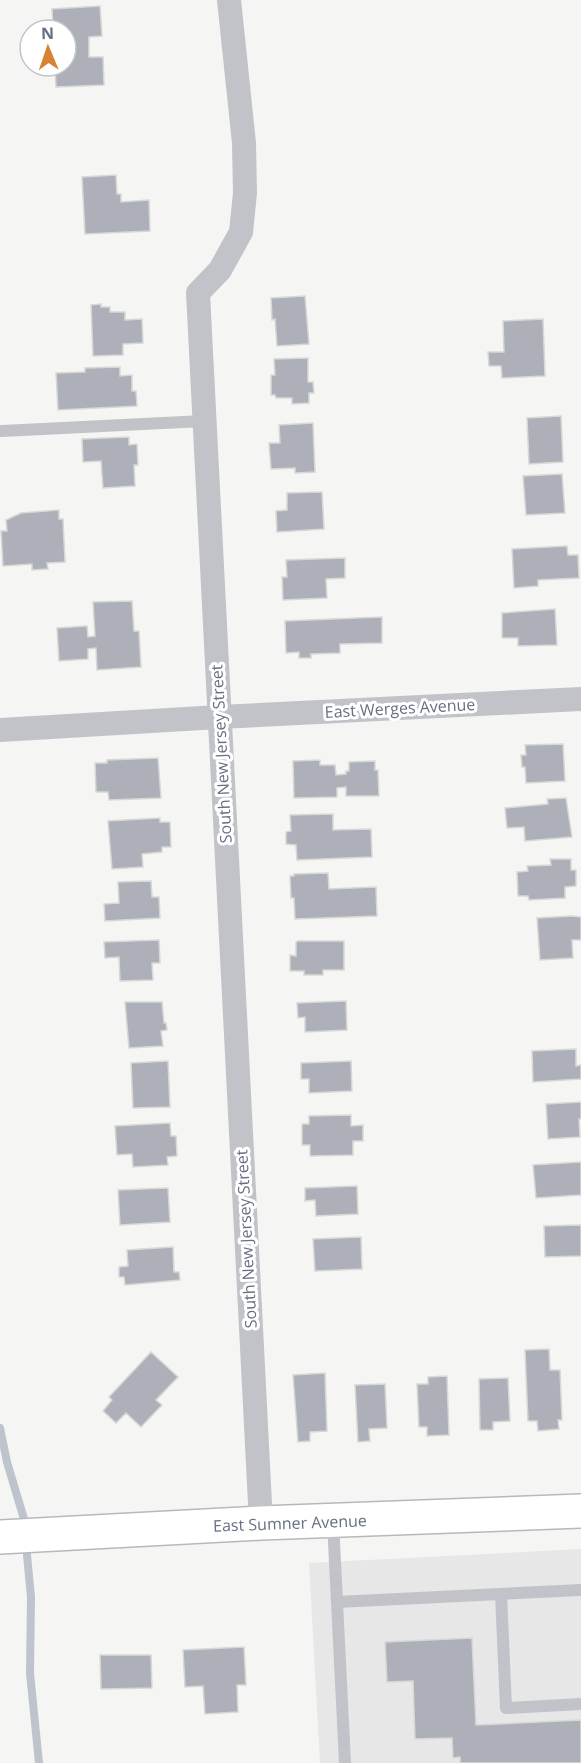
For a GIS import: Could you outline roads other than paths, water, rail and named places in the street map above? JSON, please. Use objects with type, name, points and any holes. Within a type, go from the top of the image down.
[{"type":"street","name":"South New Jersey Street","points":[[229,0],[244,143],[245,193],[241,232],[220,270],[198,292],[261,1523]]},
{"type":"street","name":"East Werges Avenue","points":[[0,730],[581,699]]},
{"type":"street","name":"East Sumner Avenue","points":[[0,1538],[261,1523],[581,1511]]},
{"type":"lane","points":[[2,431],[204,421]]},
{"type":"lane","points":[[333,1521],[345,1763]]},
{"type":"lane","points":[[338,1602],[581,1590]]},
{"type":"lane","points":[[501,1594],[506,1708],[581,1704]]},
{"type":"waterway","points":[[0,1428],[7,1462],[24,1519]]},
{"type":"waterway","points":[[27,1555],[31,1597],[30,1673],[39,1763]]}]
